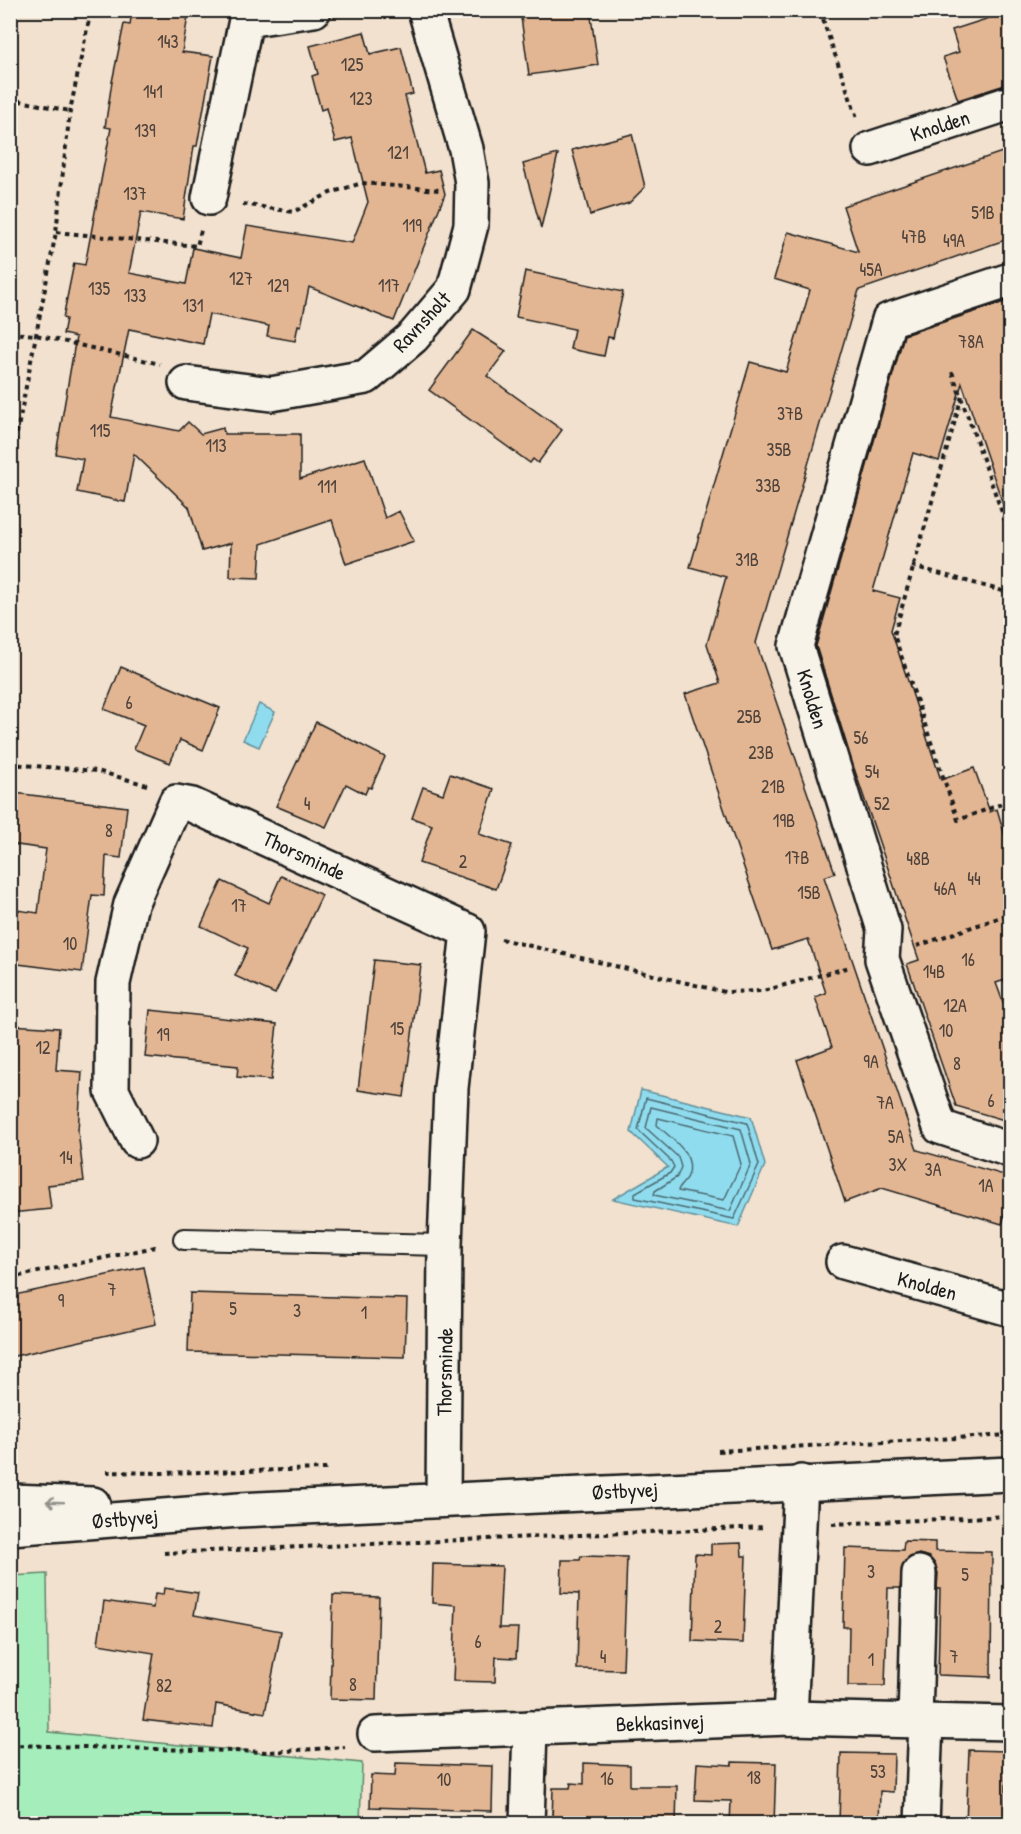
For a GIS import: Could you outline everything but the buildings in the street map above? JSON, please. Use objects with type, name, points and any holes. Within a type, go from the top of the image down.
[{"type":"street","points":[[209,198],[246,21],[314,10]]},
{"type":"street","name":"Ravnsholt","points":[[186,382],[271,394],[366,377],[413,337],[454,290],[471,225],[472,183],[466,149],[424,10]]},
{"type":"street","name":"Knolden","points":[[870,149],[1011,102]]},
{"type":"street","name":"Knolden","points":[[1011,280],[889,320],[796,646],[884,930],[882,959],[940,1127],[1011,1150]]},
{"type":"street","points":[[137,1141],[112,1091],[113,983],[131,904],[176,802]]},
{"type":"street","name":"Thorsminde","points":[[176,802],[192,805],[468,931],[451,1088],[445,1245],[443,1500]]},
{"type":"street","name":"Knolden","points":[[843,1262],[1011,1309]]},
{"type":"street","name":"Østbyvej","points":[[10,1528],[239,1510],[1011,1474]]},
{"type":"street","points":[[790,1718],[801,1482]]},
{"type":"street","name":"Østbyvej","points":[[10,1501],[239,1510]]},
{"type":"street","points":[[919,1573],[922,1824]]},
{"type":"street","name":"Bekkasinvej","points":[[375,1734],[790,1718],[1011,1723]]},
{"type":"street","points":[[527,1824],[530,1728]]},
{"type":"lane","points":[[184,1239],[445,1245]]},
{"type":"path","points":[[10,469],[56,232],[70,111],[91,10]]},
{"type":"path","points":[[822,10],[849,96],[870,149]]},
{"type":"path","points":[[10,99],[70,111]]},
{"type":"path","points":[[56,232],[196,246],[209,198],[293,212],[330,193],[362,183],[441,190],[472,183]]},
{"type":"path","points":[[10,333],[36,335],[171,366],[186,382]]},
{"type":"path","points":[[952,372],[1011,535]]},
{"type":"path","points":[[962,396],[894,635],[958,820],[1011,801]]},
{"type":"path","points":[[912,566],[1011,593]]},
{"type":"path","points":[[10,764],[97,771],[157,788],[176,802]]},
{"type":"path","points":[[468,931],[725,992],[763,991],[882,959],[1011,914]]},
{"type":"path","points":[[706,1451],[1011,1435]]},
{"type":"path","points":[[103,1472],[338,1469]]},
{"type":"path","points":[[154,1553],[1011,1516]]},
{"type":"path","points":[[10,1745],[269,1752],[357,1746],[375,1734]]},
{"type":"green space","points":[[47,1574],[49,1732],[362,1763],[360,1823],[11,1823],[11,1576]]},
{"type":"water","points":[[259,704],[275,712],[259,747],[243,740]]},
{"type":"water","points":[[641,1090],[751,1117],[765,1165],[738,1227],[613,1199],[668,1167],[631,1132]]}]
